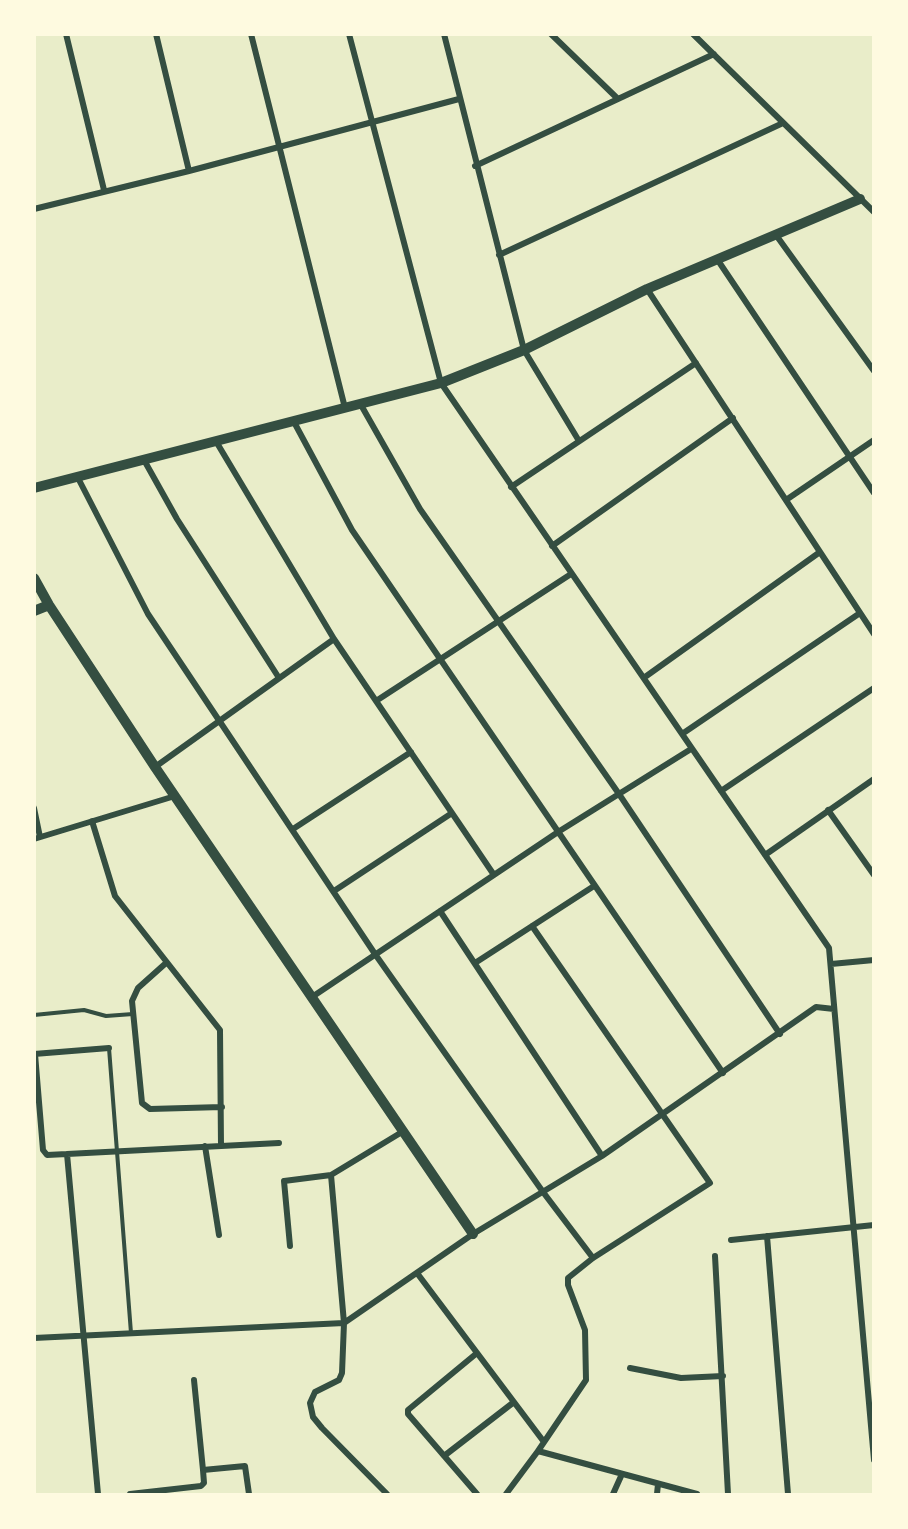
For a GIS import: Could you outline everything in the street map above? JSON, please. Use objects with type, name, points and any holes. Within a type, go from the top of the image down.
[{"type":"street","points":[[66,34],[104,190]]},
{"type":"street","points":[[156,34],[189,171]]},
{"type":"street","points":[[251,34],[345,408]]},
{"type":"street","points":[[349,34],[441,383],[829,948],[873,1460]]},
{"type":"street","points":[[444,34],[524,350],[579,441]]},
{"type":"street","points":[[551,34],[618,99]]},
{"type":"street","points":[[693,34],[873,212]]},
{"type":"street","points":[[476,166],[714,54]]},
{"type":"street","points":[[34,209],[189,171],[459,99]]},
{"type":"street","points":[[499,255],[783,123]]},
{"type":"street","points":[[34,488],[441,383],[524,350],[647,289],[860,199]]},
{"type":"street","points":[[776,235],[873,371]]},
{"type":"street","points":[[717,260],[873,494]]},
{"type":"street","points":[[647,289],[873,634]]},
{"type":"street","points":[[511,487],[696,363]]},
{"type":"street","points":[[361,405],[420,509],[618,794],[780,1034]]},
{"type":"street","points":[[552,546],[733,418]]},
{"type":"street","points":[[294,422],[352,530],[723,1073]]},
{"type":"street","points":[[786,500],[873,440]]},
{"type":"street","points":[[217,442],[334,639],[494,874]]},
{"type":"street","points":[[144,460],[177,519],[279,678]]},
{"type":"street","points":[[77,476],[148,614],[221,720],[375,954],[543,1192],[593,1258]]},
{"type":"street","points":[[645,677],[820,552]]},
{"type":"street","points":[[376,701],[571,574]]},
{"type":"street","points":[[34,578],[48,604],[155,767],[473,1234]]},
{"type":"street","points":[[34,611],[48,604]]},
{"type":"street","points":[[682,734],[860,613]]},
{"type":"street","points":[[155,767],[334,639]]},
{"type":"street","points":[[721,791],[873,688]]},
{"type":"street","points":[[312,997],[558,832],[691,749]]},
{"type":"street","points":[[293,829],[411,752]]},
{"type":"street","points":[[765,855],[873,779]]},
{"type":"street","points":[[34,808],[37,838],[175,796]]},
{"type":"street","points":[[828,810],[873,875]]},
{"type":"street","points":[[334,891],[452,813]]},
{"type":"street","points":[[92,821],[116,896],[220,1030],[221,1146]]},
{"type":"street","points":[[475,963],[594,886]]},
{"type":"street","points":[[440,911],[602,1156]]},
{"type":"street","points":[[506,1494],[586,1380],[585,1330],[568,1285],[568,1278],[593,1258],[710,1183],[532,926]]},
{"type":"street","points":[[831,964],[873,960]]},
{"type":"street","points":[[166,963],[134,994],[142,1103],[145,1108],[222,1107]]},
{"type":"street","points":[[34,1338],[344,1323],[473,1234],[602,1156],[664,1115],[816,1007],[834,1009]]},
{"type":"street","points":[[109,1048],[35,1054],[43,1150],[47,1155],[279,1143]]},
{"type":"street","points":[[290,1246],[284,1181],[331,1175],[402,1132]]},
{"type":"street","points":[[205,1146],[219,1235]]},
{"type":"street","points":[[67,1154],[98,1494]]},
{"type":"street","points":[[331,1175],[344,1323],[342,1373],[339,1380],[315,1392],[310,1403],[313,1417],[387,1494]]},
{"type":"street","points":[[731,1240],[873,1225]]},
{"type":"street","points":[[767,1236],[788,1494]]},
{"type":"street","points":[[715,1256],[728,1494]]},
{"type":"street","points":[[417,1273],[544,1442]]},
{"type":"street","points":[[477,1353],[408,1410],[409,1418],[477,1494]]},
{"type":"street","points":[[630,1368],[681,1378],[723,1376]]},
{"type":"street","points":[[130,1494],[201,1486],[204,1483],[194,1380]]},
{"type":"street","points":[[444,1456],[514,1402]]},
{"type":"street","points":[[538,1451],[697,1494]]},
{"type":"street","points":[[203,1470],[244,1466],[249,1494]]},
{"type":"street","points":[[613,1494],[622,1474]]},
{"type":"street","points":[[657,1494],[658,1484]]},
{"type":"lane","points":[[34,1015],[84,1010],[106,1016],[134,1014]]},
{"type":"lane","points":[[109,1048],[131,1333]]}]
